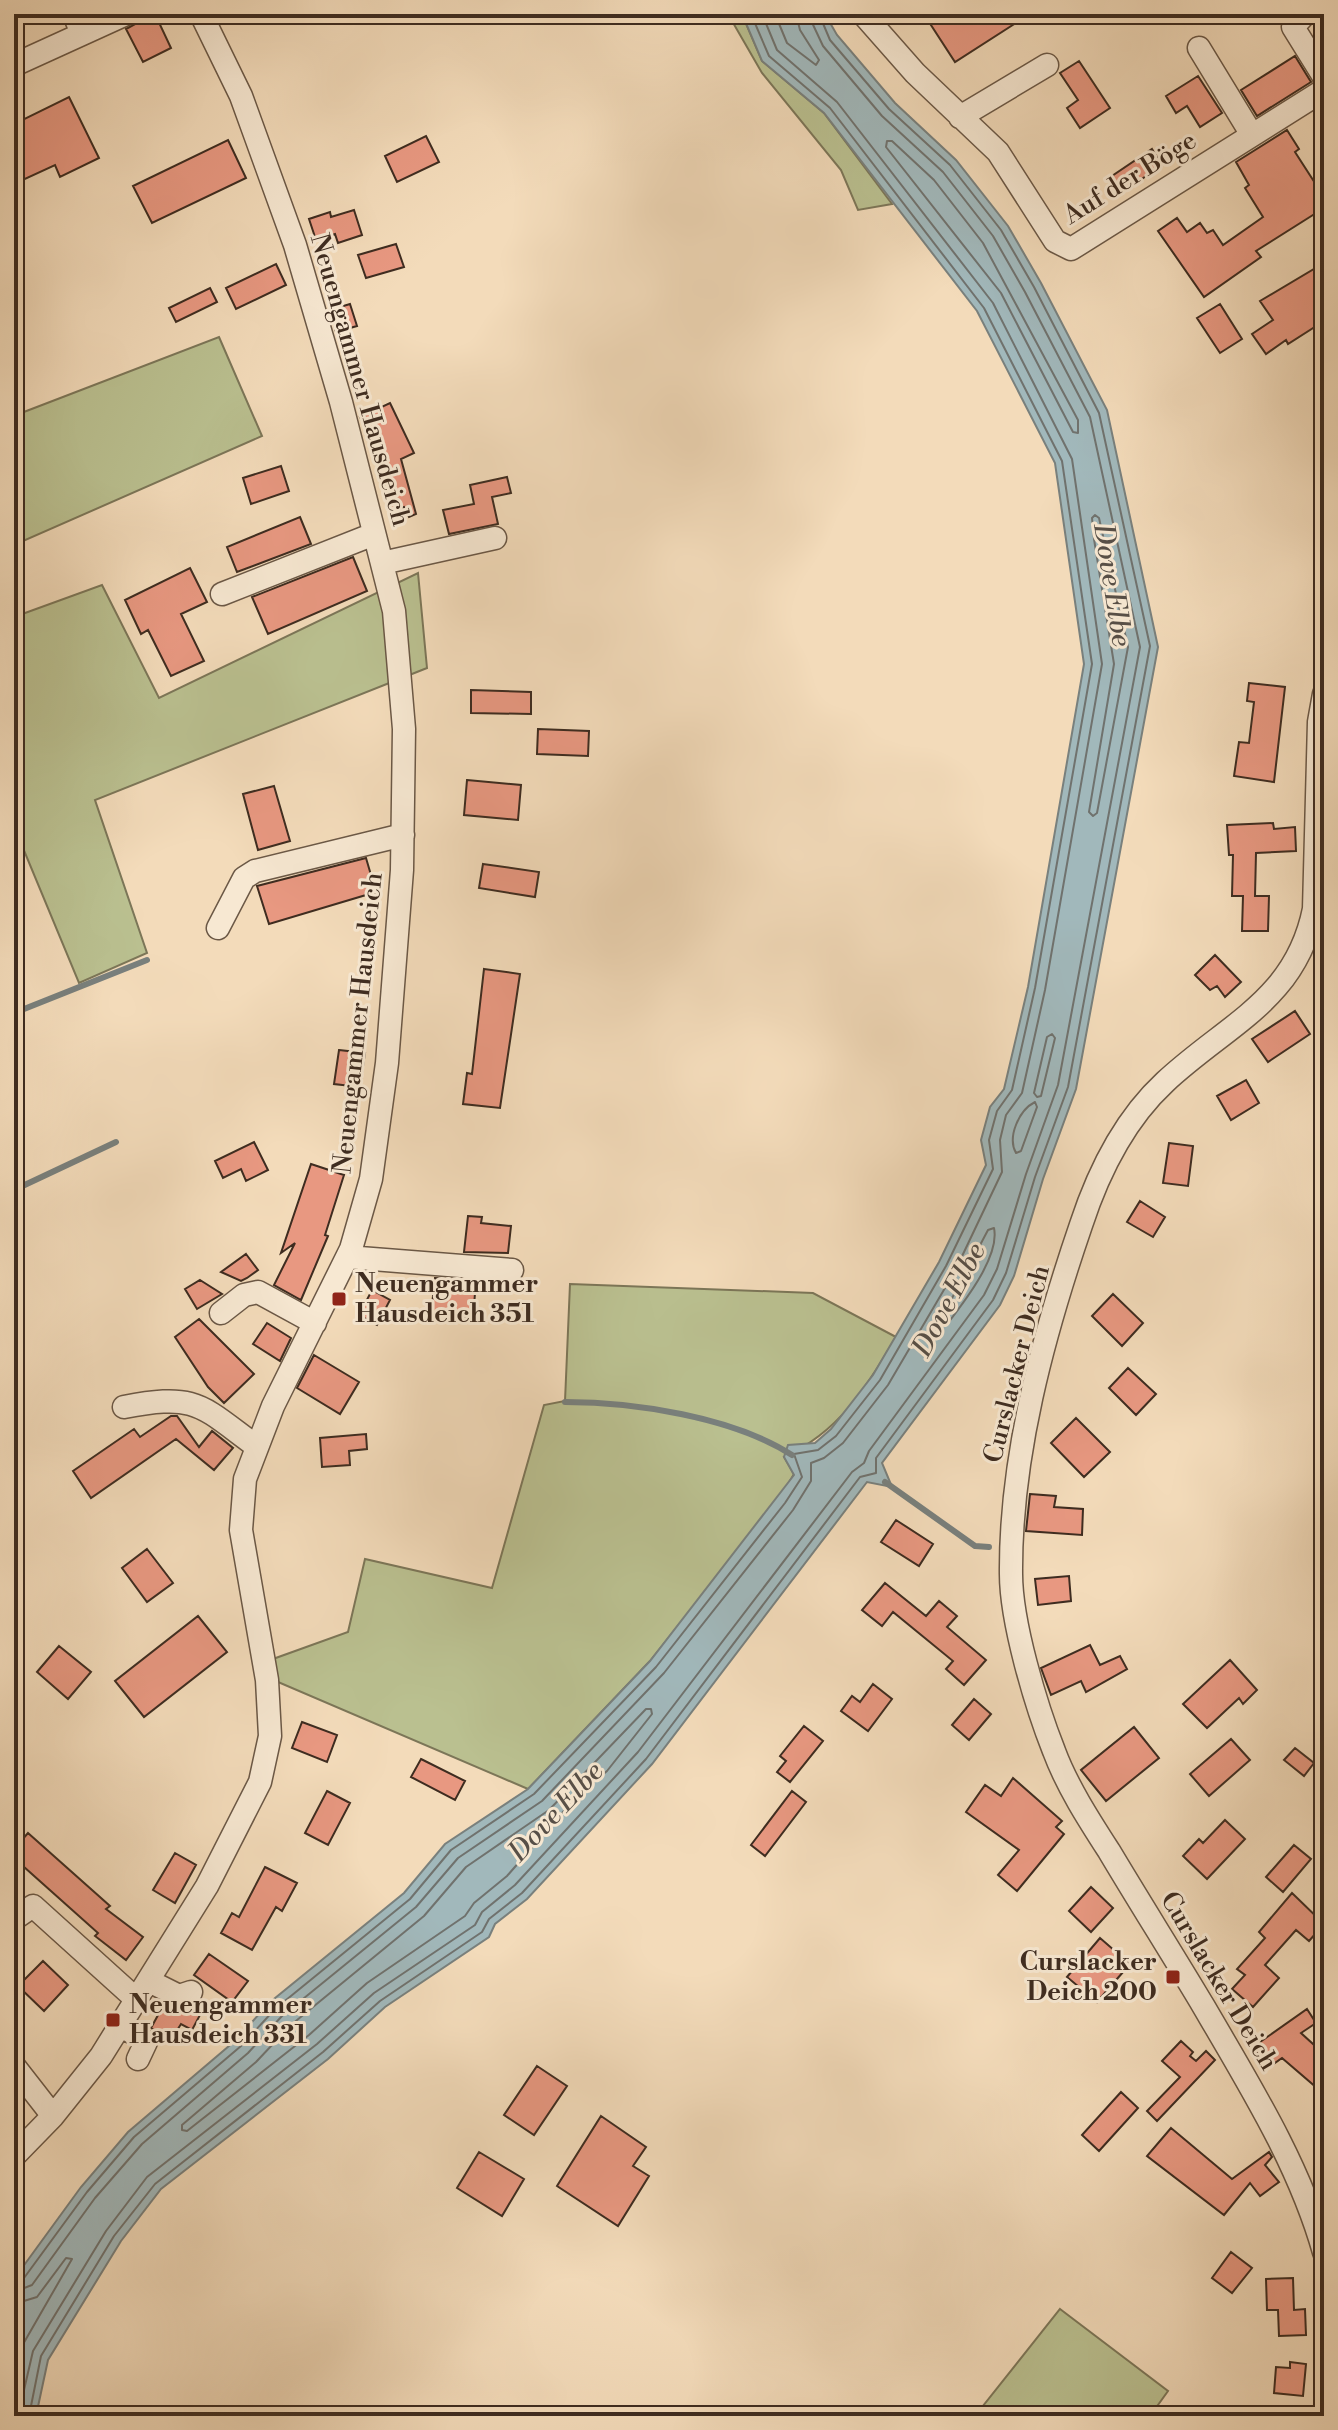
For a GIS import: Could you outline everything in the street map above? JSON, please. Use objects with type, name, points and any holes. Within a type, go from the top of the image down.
[{"type":"street","points":[[14,65],[78,24],[126,14]]},
{"type":"street","name":"Neuengammer Hausdeich","points":[[14,2156],[53,2116],[121,2025],[236,1834],[260,1782],[270,1736],[267,1680],[241,1530],[245,1479],[256,1446],[347,1257],[371,1179],[387,1063],[403,835],[404,729],[394,611],[341,402],[290,230],[241,96],[201,14]]},
{"type":"street","name":"Auf der Böge","points":[[863,14],[915,73],[998,152],[1055,241],[1071,249],[1324,90]]},
{"type":"street","points":[[1305,14],[1293,27],[1324,77]]},
{"type":"street","points":[[1199,48],[1252,135]]},
{"type":"street","points":[[960,117],[1047,65]]},
{"type":"street","points":[[222,594],[374,534]]},
{"type":"street","points":[[382,563],[495,538]]},
{"type":"street","name":"Curslacker Deich","points":[[1324,694],[1319,722],[1320,830],[1314,909],[1298,961],[1266,1000],[1163,1084],[1127,1126],[1101,1173],[1080,1226],[1026,1425],[1016,1490],[1010,1578],[1023,1650],[1054,1753],[1092,1825],[1191,1985],[1285,2151],[1313,2214],[1324,2252]]},
{"type":"street","points":[[218,928],[244,878],[255,871],[403,835]]},
{"type":"street","points":[[347,1257],[512,1270]]},
{"type":"street","points":[[221,1313],[244,1295],[258,1292],[315,1323]]},
{"type":"street","points":[[124,1407],[163,1399],[200,1404],[256,1446]]},
{"type":"street","points":[[14,1919],[33,1906],[137,2000]]},
{"type":"street","points":[[149,1981],[179,1996],[191,1992]]},
{"type":"street","points":[[121,2025],[146,2042],[138,2059]]},
{"type":"street","points":[[14,2066],[53,2116]]},
{"type":"green space","points":[[728,14],[742,14],[762,61],[824,113],[892,204],[858,210],[841,170],[762,73]]},
{"type":"green space","points":[[219,337],[262,436],[14,545],[14,413],[16,415]]},
{"type":"green space","points":[[418,573],[427,668],[95,800],[147,953],[79,983],[18,836],[14,837],[14,617],[102,585],[159,698]]},
{"type":"green space","points":[[570,1284],[813,1293],[896,1337],[862,1391],[836,1421],[804,1447],[784,1457],[794,1474],[779,1499],[650,1661],[528,1789],[278,1682],[273,1659],[348,1632],[365,1559],[492,1588],[544,1405],[565,1401]]},
{"type":"green space","points":[[1060,2309],[1168,2391],[1150,2416],[975,2416]]},
{"type":"water","name":"Dove Elbe","points":[[742,14],[825,14],[837,35],[895,103],[956,160],[1008,226],[1107,410],[1158,647],[1076,1089],[1043,1179],[1014,1276],[1000,1305],[882,1463],[892,1487],[867,1482],[652,1764],[527,1899],[495,1924],[489,1937],[385,2007],[328,2059],[161,2189],[121,2241],[48,2360],[36,2416],[14,2416],[14,2279],[81,2187],[128,2132],[236,2040],[269,2003],[404,1893],[445,1844],[528,1789],[650,1661],[794,1475],[784,1457],[788,1445],[815,1443],[831,1429],[873,1375],[939,1262],[986,1165],[981,1140],[990,1107],[1004,1089],[1028,987],[1084,664],[1055,463],[977,311],[824,113],[762,61]]},
{"type":"building","points":[[140,14],[155,14],[171,48],[143,62],[126,29],[137,23]]},
{"type":"building","points":[[940,14],[1030,14],[955,62],[929,22]]},
{"type":"building","points":[[1295,56],[1311,82],[1257,116],[1241,90]]},
{"type":"building","points":[[1079,61],[1110,108],[1080,128],[1067,108],[1078,100],[1060,73]]},
{"type":"building","points":[[1198,76],[1222,113],[1200,127],[1187,106],[1176,113],[1166,96]]},
{"type":"building","points":[[69,97],[99,158],[60,177],[55,165],[14,184],[14,124]]},
{"type":"building","points":[[1287,130],[1299,149],[1295,152],[1324,197],[1324,208],[1256,251],[1261,257],[1204,297],[1158,231],[1177,218],[1187,232],[1200,223],[1207,233],[1213,230],[1223,245],[1263,217],[1245,188],[1249,185],[1236,162]]},
{"type":"building","points":[[426,136],[439,162],[397,182],[385,156]]},
{"type":"building","points":[[228,140],[246,178],[152,223],[133,186]]},
{"type":"building","points":[[1152,149],[1162,165],[1120,194],[1109,178]]},
{"type":"building","points":[[354,210],[362,235],[338,243],[335,234],[316,240],[309,219],[330,212],[331,217]]},
{"type":"building","points":[[396,244],[404,267],[366,278],[358,255]]},
{"type":"building","points":[[1324,263],[1324,321],[1266,354],[1252,334],[1273,320],[1260,301]]},
{"type":"building","points":[[276,264],[286,285],[236,309],[226,288]]},
{"type":"building","points":[[210,288],[217,302],[176,322],[169,308]]},
{"type":"building","points":[[350,304],[357,326],[336,332],[330,310]]},
{"type":"building","points":[[1220,304],[1242,339],[1220,353],[1197,318]]},
{"type":"building","points":[[390,403],[414,453],[401,459],[416,514],[409,517],[404,507],[391,510],[383,480],[390,478],[360,417]]},
{"type":"building","points":[[281,466],[289,491],[251,504],[243,478]]},
{"type":"building","points":[[507,477],[511,493],[492,497],[498,524],[449,534],[443,510],[474,504],[470,485]]},
{"type":"building","points":[[300,517],[311,544],[237,572],[227,547]]},
{"type":"building","points":[[353,557],[367,591],[268,634],[252,597]]},
{"type":"building","points":[[190,568],[207,602],[181,614],[204,661],[171,676],[148,630],[141,634],[125,600]]},
{"type":"building","points":[[1249,683],[1285,687],[1274,782],[1234,776],[1239,742],[1249,743],[1254,702],[1247,701]]},
{"type":"building","points":[[471,690],[531,692],[531,714],[471,713]]},
{"type":"building","points":[[538,729],[589,731],[588,756],[537,754]]},
{"type":"building","points":[[467,780],[521,785],[518,820],[464,815]]},
{"type":"building","points":[[274,786],[290,841],[258,850],[243,794]]},
{"type":"building","points":[[1273,823],[1274,829],[1295,827],[1296,851],[1256,853],[1255,896],[1269,896],[1268,931],[1242,931],[1243,896],[1232,896],[1233,855],[1229,855],[1227,825]]},
{"type":"building","points":[[366,858],[376,892],[269,924],[257,886]]},
{"type":"building","points":[[483,864],[539,872],[535,897],[479,888]]},
{"type":"building","points":[[1215,955],[1241,982],[1225,997],[1217,986],[1210,990],[1195,975]]},
{"type":"building","points":[[484,969],[520,974],[500,1108],[463,1104],[467,1073],[472,1074]]},
{"type":"building","points":[[1295,1011],[1310,1034],[1268,1062],[1252,1039]]},
{"type":"building","points":[[339,1050],[365,1053],[360,1087],[334,1084]]},
{"type":"building","points":[[1246,1080],[1259,1103],[1231,1120],[1217,1096]]},
{"type":"building","points":[[254,1142],[268,1170],[246,1181],[241,1169],[223,1178],[215,1161]]},
{"type":"building","points":[[1169,1143],[1193,1146],[1188,1186],[1163,1183]]},
{"type":"building","points":[[311,1164],[344,1175],[325,1235],[328,1236],[301,1300],[274,1285],[295,1243],[281,1253]]},
{"type":"building","points":[[1140,1201],[1165,1217],[1153,1237],[1127,1222]]},
{"type":"building","points":[[468,1216],[482,1217],[481,1223],[511,1226],[508,1253],[464,1252]]},
{"type":"building","points":[[246,1254],[258,1270],[247,1278],[241,1281],[221,1272]]},
{"type":"building","points":[[435,1278],[476,1281],[473,1318],[431,1314]]},
{"type":"building","points":[[200,1280],[222,1294],[197,1309],[185,1289]]},
{"type":"building","points":[[372,1290],[390,1300],[377,1325],[359,1315]]},
{"type":"building","points":[[1113,1294],[1143,1323],[1122,1346],[1092,1316]]},
{"type":"building","points":[[199,1319],[254,1374],[224,1403],[208,1387],[175,1337]]},
{"type":"building","points":[[267,1323],[291,1338],[280,1361],[253,1344]]},
{"type":"building","points":[[314,1355],[359,1382],[340,1414],[297,1388]]},
{"type":"building","points":[[1128,1368],[1156,1394],[1136,1415],[1109,1388]]},
{"type":"building","points":[[171,1416],[177,1416],[199,1447],[212,1431],[233,1448],[214,1470],[176,1439],[91,1498],[73,1471],[134,1429],[140,1437]]},
{"type":"building","points":[[1076,1418],[1110,1452],[1084,1477],[1051,1443]]},
{"type":"building","points":[[366,1434],[367,1449],[349,1451],[350,1465],[322,1467],[320,1438]]},
{"type":"building","points":[[1030,1494],[1056,1496],[1054,1507],[1083,1509],[1082,1535],[1026,1531]]},
{"type":"building","points":[[896,1520],[933,1544],[919,1566],[881,1542]]},
{"type":"building","points":[[147,1549],[173,1583],[147,1602],[122,1568]]},
{"type":"building","points":[[1069,1576],[1071,1601],[1038,1605],[1035,1579]]},
{"type":"building","points":[[885,1583],[926,1616],[939,1601],[957,1616],[947,1627],[986,1660],[964,1685],[946,1669],[953,1661],[893,1612],[882,1626],[862,1610]]},
{"type":"building","points":[[198,1616],[227,1652],[144,1717],[115,1681]]},
{"type":"building","points":[[1090,1645],[1100,1665],[1120,1656],[1127,1669],[1086,1692],[1081,1681],[1051,1695],[1041,1668]]},
{"type":"building","points":[[59,1646],[91,1672],[68,1699],[37,1672]]},
{"type":"building","points":[[1230,1660],[1257,1690],[1243,1704],[1239,1698],[1207,1728],[1183,1704]]},
{"type":"building","points":[[873,1684],[892,1699],[868,1731],[841,1711],[852,1696],[860,1702]]},
{"type":"building","points":[[974,1699],[991,1714],[969,1740],[952,1725]]},
{"type":"building","points":[[302,1722],[337,1735],[327,1762],[292,1748]]},
{"type":"building","points":[[804,1726],[823,1741],[790,1782],[777,1772],[786,1761],[780,1756]]},
{"type":"building","points":[[1134,1727],[1159,1758],[1106,1801],[1081,1770]]},
{"type":"building","points":[[1231,1739],[1250,1760],[1209,1796],[1190,1774]]},
{"type":"building","points":[[1295,1748],[1314,1763],[1304,1776],[1284,1760]]},
{"type":"building","points":[[421,1759],[465,1781],[455,1800],[411,1777]]},
{"type":"building","points":[[1013,1778],[1062,1821],[1056,1827],[1064,1834],[1017,1891],[998,1875],[1019,1850],[966,1812],[985,1785],[1001,1796]]},
{"type":"building","points":[[327,1791],[350,1803],[328,1845],[305,1833]]},
{"type":"building","points":[[792,1791],[806,1802],[765,1856],[751,1845]]},
{"type":"building","points":[[1225,1820],[1245,1839],[1207,1879],[1183,1856],[1199,1839],[1203,1843]]},
{"type":"building","points":[[28,1833],[110,1906],[106,1909],[143,1937],[126,1960],[95,1936],[98,1933],[14,1858],[14,1849]]},
{"type":"building","points":[[1294,1845],[1311,1859],[1283,1892],[1266,1877]]},
{"type":"building","points":[[175,1853],[196,1865],[175,1903],[153,1890]]},
{"type":"building","points":[[265,1867],[297,1883],[282,1911],[276,1907],[252,1950],[221,1933],[232,1913],[239,1917]]},
{"type":"building","points":[[1091,1887],[1113,1908],[1091,1932],[1069,1911]]},
{"type":"building","points":[[1292,1893],[1324,1924],[1309,1941],[1296,1930],[1265,1965],[1279,1978],[1253,2007],[1232,1989],[1245,1975],[1237,1969],[1265,1938],[1259,1932]]},
{"type":"building","points":[[1100,1938],[1130,1964],[1097,2002],[1067,1977]]},
{"type":"building","points":[[209,1954],[248,1981],[232,2002],[194,1975]]},
{"type":"building","points":[[43,1961],[68,1985],[44,2011],[18,1986]]},
{"type":"building","points":[[164,2004],[174,2009],[188,2008],[200,2015],[192,2030],[181,2024],[171,2040],[151,2028]]},
{"type":"building","points":[[1307,2009],[1316,2023],[1301,2033],[1324,2054],[1324,2080],[1317,2088],[1282,2058],[1268,2068],[1253,2047]]},
{"type":"building","points":[[1181,2041],[1193,2052],[1190,2056],[1196,2061],[1206,2051],[1215,2060],[1157,2121],[1147,2111],[1180,2077],[1162,2061]]},
{"type":"building","points":[[537,2066],[567,2086],[534,2135],[504,2115]]},
{"type":"building","points":[[1121,2092],[1138,2108],[1099,2151],[1082,2135]]},
{"type":"building","points":[[601,2116],[646,2147],[633,2166],[649,2176],[618,2226],[557,2186]]},
{"type":"building","points":[[1171,2128],[1232,2179],[1269,2152],[1272,2157],[1265,2165],[1279,2182],[1260,2196],[1250,2183],[1224,2215],[1147,2156]]},
{"type":"building","points":[[479,2152],[524,2179],[502,2216],[457,2188]]},
{"type":"building","points":[[1231,2252],[1252,2268],[1232,2293],[1212,2278]]},
{"type":"building","points":[[1293,2278],[1294,2310],[1305,2309],[1306,2335],[1279,2336],[1278,2310],[1267,2310],[1266,2279]]},
{"type":"building","points":[[1290,2362],[1306,2364],[1303,2396],[1274,2393],[1276,2367],[1290,2368]]},
{"type":"waterway","points":[[14,1013],[147,960]]},
{"type":"waterway","points":[[14,1190],[116,1142]]},
{"type":"waterway","points":[[565,1402],[621,1405],[682,1414],[741,1431],[792,1455]]},
{"type":"waterway","points":[[885,1482],[975,1546],[989,1547]]},
{"type":"place","name":"Neuengammer Hausdeich 351","points":[[339,1299]]},
{"type":"place","name":"Curslacker Deich 200","points":[[1173,1977]]},
{"type":"place","name":"Neuengammer Hausdeich 331","points":[[113,2020]]}]
